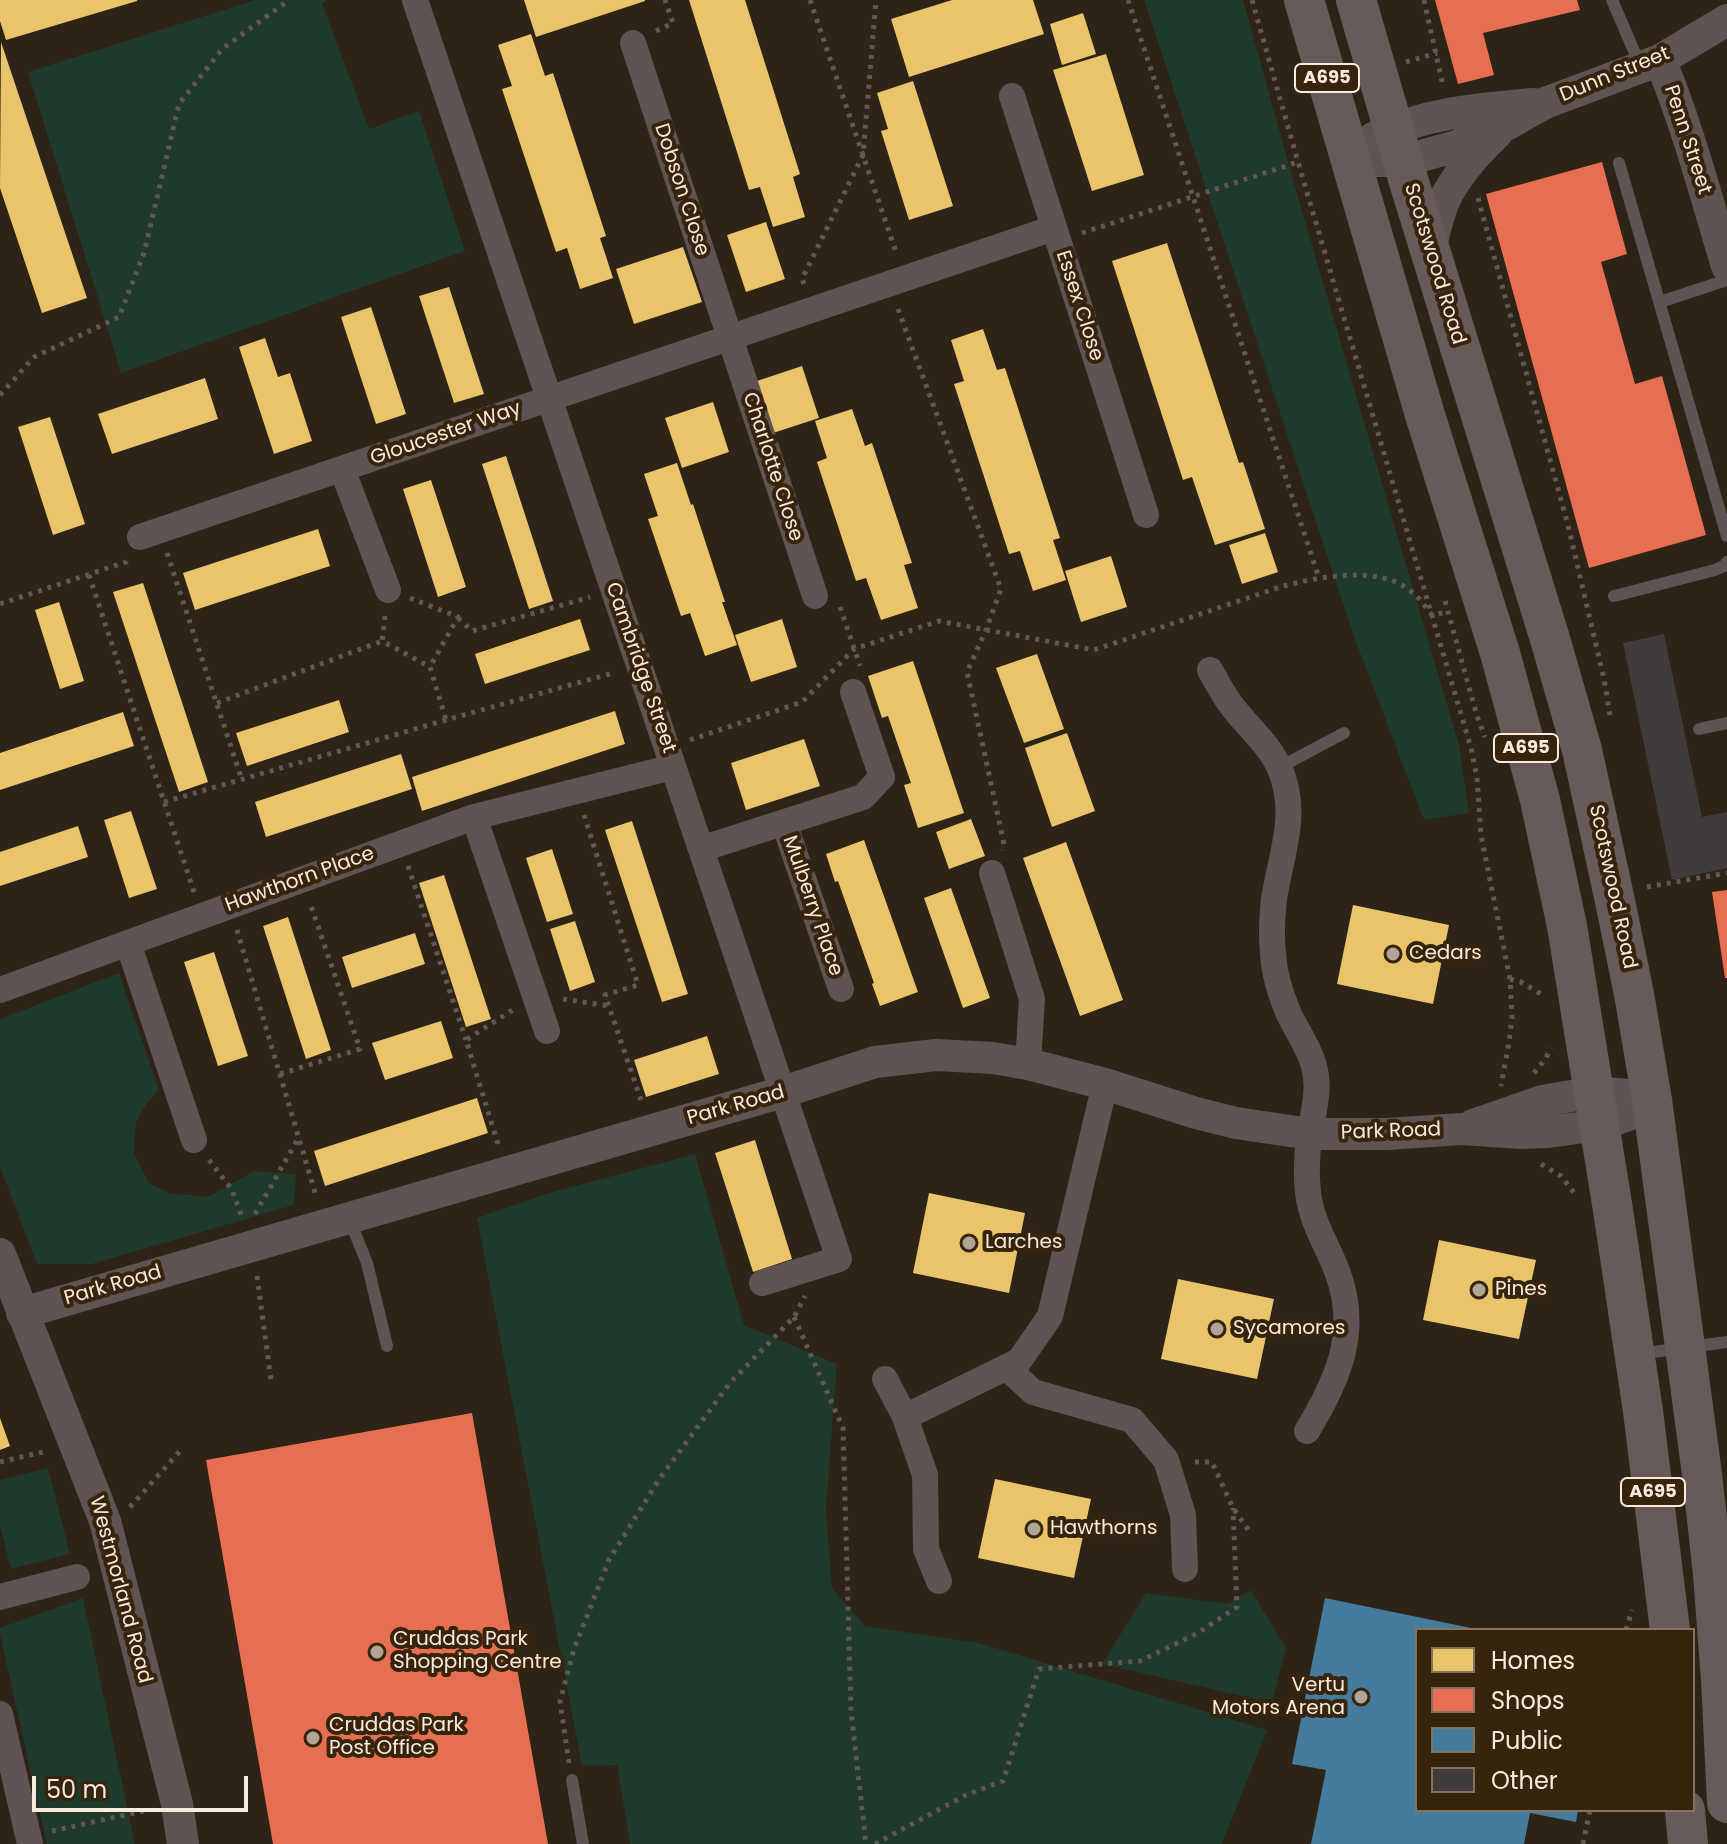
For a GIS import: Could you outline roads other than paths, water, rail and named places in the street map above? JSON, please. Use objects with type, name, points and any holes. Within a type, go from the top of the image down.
[{"type":"main road","name":"A695","points":[[1304,0],[1425,415],[1496,641],[1540,800],[1567,926],[1597,1108],[1634,1355],[1670,1628]]},
{"type":"main road","name":"Scotswood Road","points":[[1356,0],[1545,625],[1597,811],[1652,1100],[1702,1474],[1713,1574],[1727,1803]]},
{"type":"main road","points":[[1685,1812],[1688,1844]]},
{"type":"street","name":"Cambridge Street","points":[[415,0],[839,1259],[762,1283]]},
{"type":"street","name":"Dunn Street","points":[[1351,157],[1370,140],[1457,146],[1504,126],[1545,103],[1651,64],[1727,20]]},
{"type":"street","name":"Dobson Close","points":[[633,43],[730,338]]},
{"type":"street","name":"Penn Street","points":[[1651,64],[1671,88],[1727,266]]},
{"type":"street","name":"Essex Close","points":[[1012,96],[1146,515]]},
{"type":"street","name":"Dunn Street","points":[[1398,144],[1449,113],[1545,103]]},
{"type":"street","name":"Dunn Street","points":[[1430,251],[1444,201],[1480,149],[1504,126]]},
{"type":"street","name":"Gloucester Way","points":[[150,534],[897,281],[1056,234]]},
{"type":"street","name":"Charlotte Close","points":[[730,338],[815,596]]},
{"type":"street","points":[[342,469],[388,590]]},
{"type":"street","points":[[1210,670],[1229,702],[1280,767],[1287,796],[1287,840],[1275,897],[1272,951],[1280,992],[1315,1068],[1316,1096],[1310,1134],[1308,1190],[1311,1208],[1337,1271],[1346,1308],[1344,1349],[1337,1376],[1307,1431]]},
{"type":"street","points":[[701,849],[863,797],[882,777],[853,692]]},
{"type":"street","name":"Hawthorn Place","points":[[0,990],[474,817],[576,790],[670,758]]},
{"type":"street","points":[[474,817],[547,1031]]},
{"type":"street","name":"Mulberry Place","points":[[784,823],[841,989]]},
{"type":"street","points":[[992,873],[1032,999],[1028,1064]]},
{"type":"street","points":[[128,943],[194,1140]]},
{"type":"street","name":"Park Road","points":[[22,1313],[250,1237],[337,1221],[783,1092],[875,1062],[936,1055],[993,1058],[1105,1084],[1236,1123],[1310,1134],[1387,1134],[1462,1129],[1548,1132],[1597,1108],[1628,1115],[1652,1100]]},
{"type":"street","points":[[905,1417],[1019,1361],[1050,1316],[1105,1084]]},
{"type":"street","name":"Westmorland Road","points":[[0,1254],[105,1521],[177,1804],[183,1844]]},
{"type":"street","points":[[1006,1367],[1033,1392],[1132,1420],[1166,1460],[1183,1515],[1185,1569]]},
{"type":"street","points":[[885,1379],[905,1417],[925,1475],[926,1549],[939,1581]]},
{"type":"street","points":[[0,1597],[77,1577]]},
{"type":"street","points":[[1,1725],[29,1840]]},
{"type":"lane","points":[[1612,0],[1651,64]]},
{"type":"lane","points":[[1619,163],[1721,491],[1727,536]]},
{"type":"lane","points":[[1660,302],[1727,280]]},
{"type":"lane","points":[[1614,596],[1715,570],[1727,562]]},
{"type":"lane","points":[[1699,729],[1727,723]]},
{"type":"lane","points":[[1280,767],[1344,733]]},
{"type":"lane","points":[[337,1221],[367,1263],[387,1346]]},
{"type":"lane","points":[[1634,1355],[1727,1342]]},
{"type":"lane","points":[[572,1780],[583,1844]]},
{"type":"place","name":"Cedars","points":[[1393,954]]},
{"type":"place","name":"Larches","points":[[969,1243]]},
{"type":"place","name":"Pines","points":[[1479,1290]]},
{"type":"place","name":"Sycamores","points":[[1217,1329]]},
{"type":"place","name":"Hawthorns","points":[[1034,1529]]},
{"type":"place","name":"Cruddas Park Shopping Centre","points":[[377,1652]]},
{"type":"place","name":"Vertu Motors Arena","points":[[1361,1697]]},
{"type":"place","name":"Cruddas Park Post Office","points":[[313,1738]]}]
